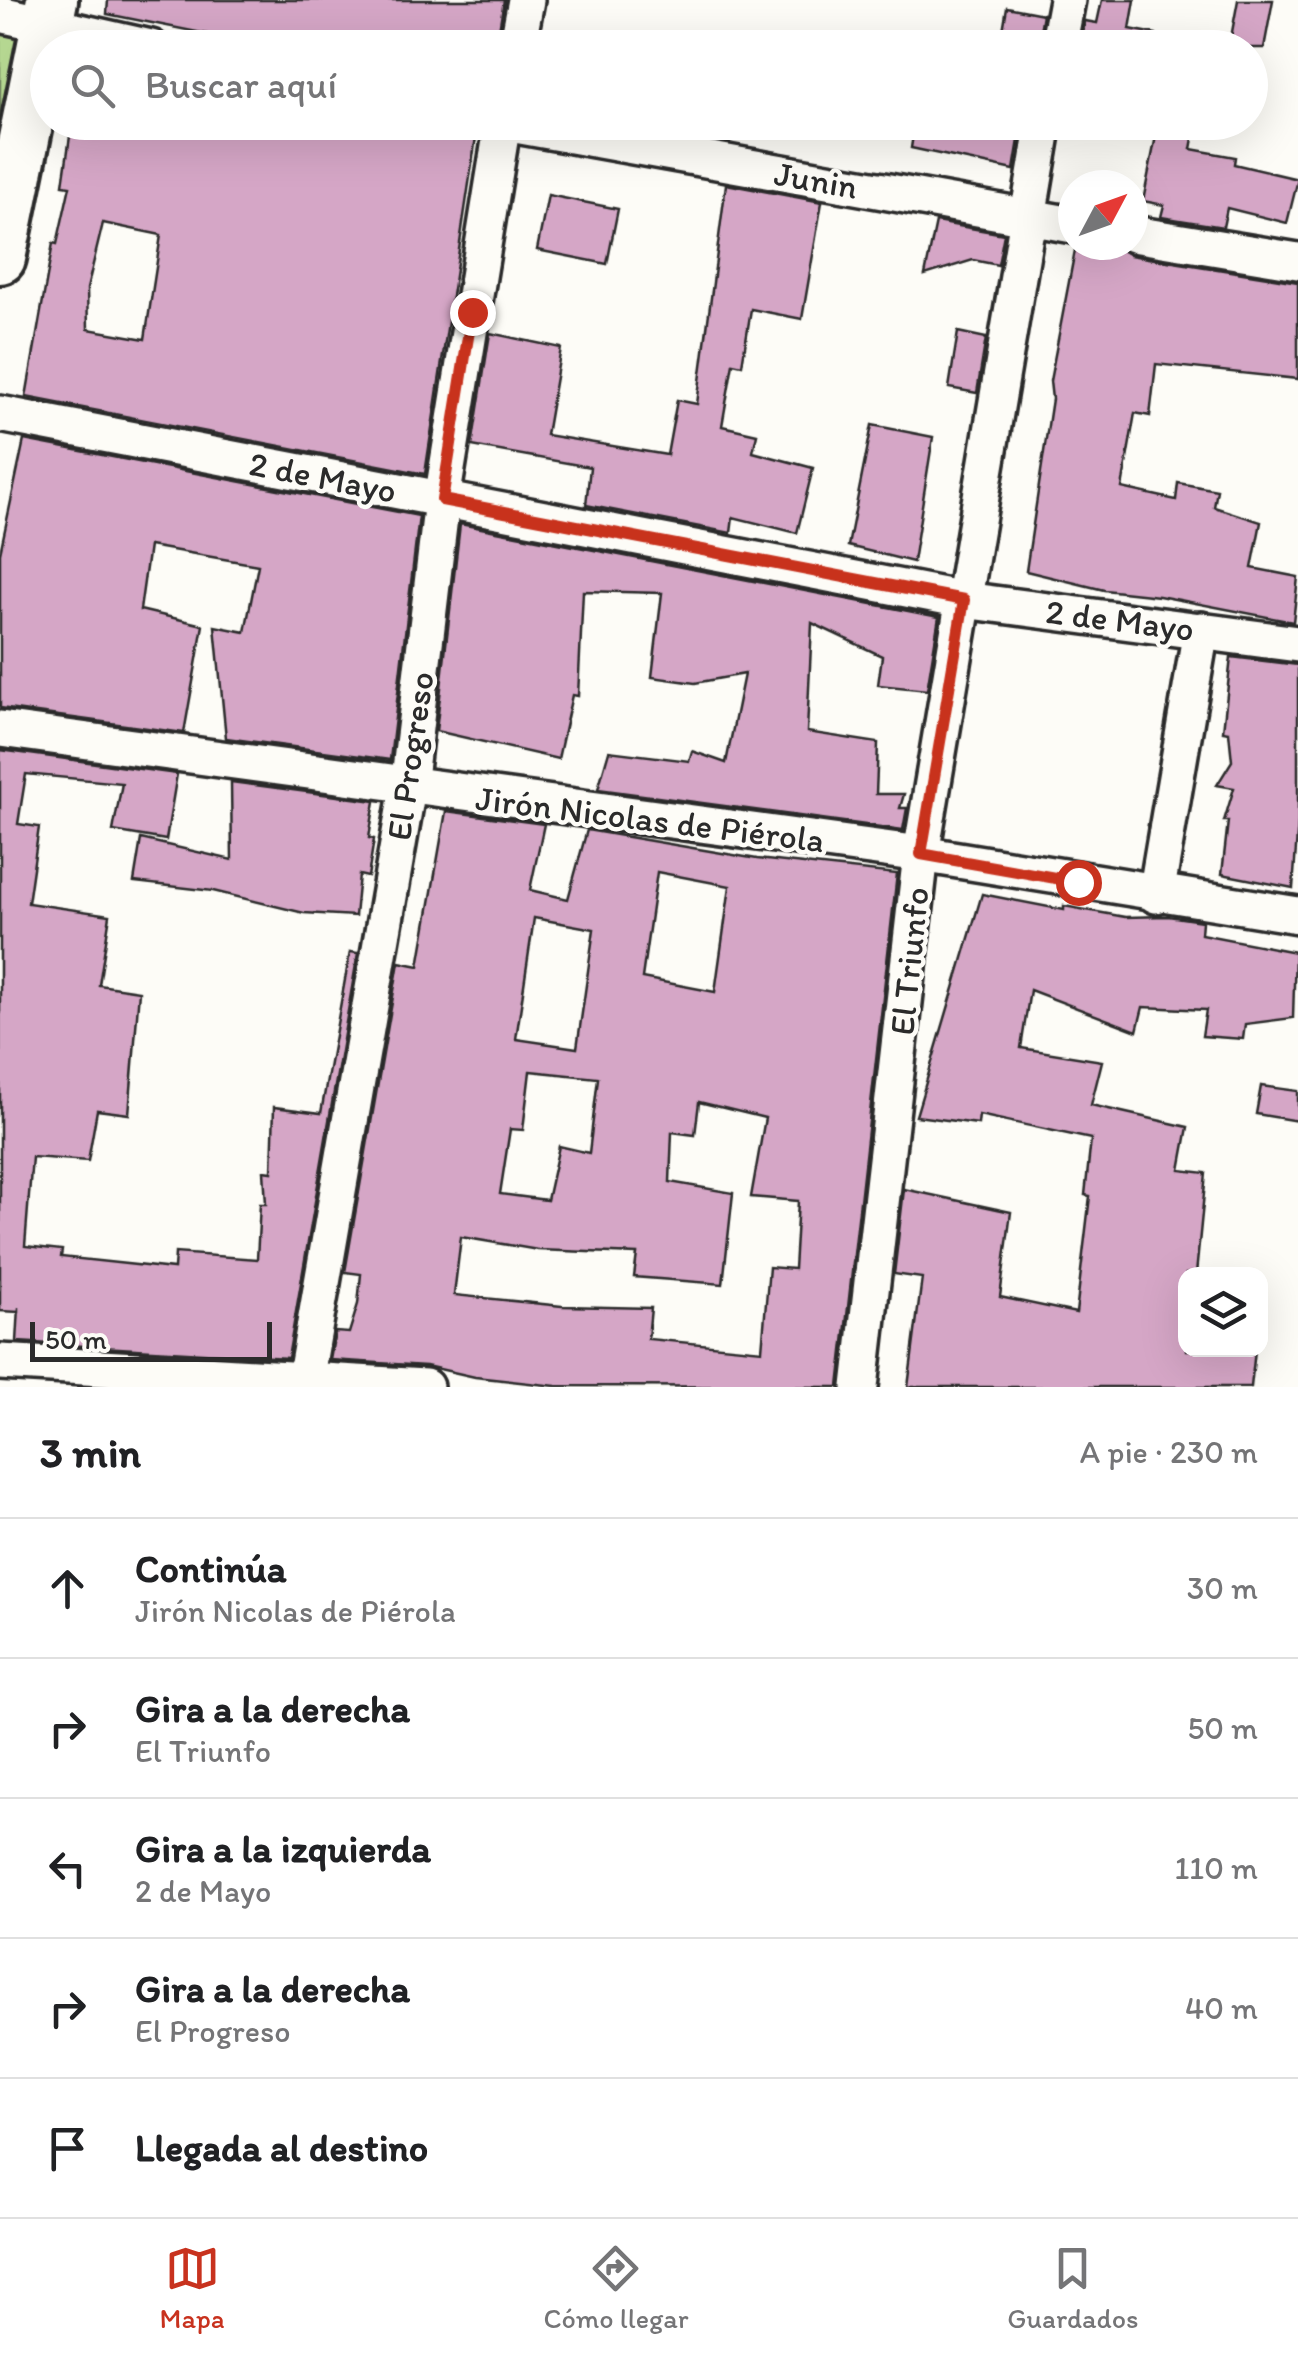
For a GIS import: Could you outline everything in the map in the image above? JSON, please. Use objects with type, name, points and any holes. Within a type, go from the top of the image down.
[{"type":"main road","points":[[0,258],[30,35]]},
{"type":"street","points":[[520,30],[526,0]]},
{"type":"street","points":[[1061,30],[1067,0]]},
{"type":"street","points":[[33,13],[91,30]]},
{"type":"street","name":"El Progreso","points":[[305,1383],[408,787],[442,500],[499,140]]},
{"type":"street","name":"Junin","points":[[596,140],[1058,223]]},
{"type":"street","name":"El Triunfo","points":[[860,1387],[921,854],[1041,140]]},
{"type":"street","points":[[1148,236],[1298,261]]},
{"type":"street","name":"2 de Mayo","points":[[0,414],[964,600],[1298,644]]},
{"type":"street","points":[[1156,895],[1201,630]]},
{"type":"street","name":"Jirón Nicolas de Piérola","points":[[0,729],[921,854],[1298,916]]},
{"type":"street","points":[[0,1362],[305,1383],[425,1387]]},
{"type":"green space","points":[[0,14],[47,25],[46,30],[30,30],[30,109],[0,258]]},
{"type":"building","points":[[108,0],[504,0],[499,30],[187,30],[107,14]]},
{"type":"building","points":[[1102,0],[1135,0],[1130,29],[1135,30],[1083,30],[1085,21],[1097,23]]},
{"type":"building","points":[[1238,0],[1273,0],[1267,30],[1232,30]]},
{"type":"building","points":[[1007,7],[1043,14],[1040,30],[1003,30]]},
{"type":"building","points":[[69,140],[476,140],[425,474],[26,397],[53,243],[57,244],[70,186],[63,185]],"holes":[[[103,223],[161,235],[145,339],[88,329],[87,289]]]},
{"type":"building","points":[[912,140],[1019,140],[1014,170],[911,148]]},
{"type":"building","points":[[1155,140],[1193,140],[1191,149],[1235,157],[1234,164],[1298,179],[1287,223],[1227,208],[1223,227],[1161,217],[1164,205],[1148,202]]},
{"type":"building","points":[[726,184],[822,202],[802,319],[751,309],[742,365],[733,363],[722,426],[757,434],[753,452],[813,468],[797,533],[733,517],[731,533],[586,505],[590,467],[472,446],[490,333],[561,348],[546,435],[667,455],[677,400],[697,404]]},
{"type":"building","points":[[548,195],[618,209],[607,264],[537,250]]},
{"type":"building","points":[[936,222],[1004,234],[998,265],[973,260],[925,275]]},
{"type":"building","points":[[1148,258],[1298,282],[1298,379],[1156,364],[1150,416],[1135,413],[1122,488],[1176,500],[1178,483],[1217,490],[1214,507],[1261,522],[1252,568],[1298,577],[1293,622],[1159,596],[1104,590],[1026,571],[1052,399],[1050,381],[1073,260]]},
{"type":"building","points":[[958,332],[986,338],[977,393],[949,388]]},
{"type":"building","points":[[872,425],[933,437],[913,562],[848,546]]},
{"type":"building","points":[[24,440],[419,516],[390,760],[226,738],[215,626],[245,632],[258,565],[149,546],[140,610],[203,625],[184,733],[0,708],[0,553]]},
{"type":"building","points":[[460,524],[939,617],[927,690],[878,685],[882,656],[812,623],[807,732],[878,743],[876,794],[904,794],[900,808],[907,808],[903,830],[598,789],[609,751],[689,761],[692,751],[726,763],[744,674],[695,683],[652,677],[662,593],[583,591],[578,696],[572,695],[558,759],[436,731]]},
{"type":"building","points":[[1231,657],[1298,665],[1298,821],[1293,888],[1222,874],[1228,821],[1224,821],[1234,788],[1217,785],[1232,761],[1229,732],[1223,731]]},
{"type":"building","points":[[0,750],[177,774],[166,840],[113,831],[122,783],[26,774],[18,824],[39,827],[28,903],[110,915],[99,985],[139,991],[129,1114],[97,1110],[88,1161],[32,1157],[25,1246],[62,1250],[61,1257],[174,1269],[175,1253],[257,1259],[260,1204],[266,1204],[264,1171],[272,1172],[274,1107],[321,1113],[350,952],[358,953],[288,1358],[17,1342],[19,1312],[0,1311]]},
{"type":"building","points":[[231,782],[375,801],[368,877],[359,875],[355,916],[304,913],[213,891],[134,882],[141,839],[232,860]]},
{"type":"building","points":[[446,811],[544,824],[530,890],[568,899],[587,830],[757,859],[897,874],[839,1387],[556,1386],[475,1377],[426,1366],[330,1360],[335,1332],[349,1333],[358,1304],[361,1274],[345,1272],[399,962],[419,966]],"holes":[[[657,872],[730,886],[715,992],[642,978]],[[534,918],[594,929],[577,1048],[516,1039]],[[530,1071],[598,1078],[589,1153],[559,1146],[547,1200],[500,1194],[510,1129],[523,1130]],[[699,1102],[765,1118],[751,1197],[798,1201],[794,1269],[769,1267],[762,1350],[648,1339],[651,1308],[562,1306],[454,1295],[461,1237],[538,1250],[637,1254],[634,1277],[723,1284],[733,1193],[670,1182],[672,1132],[695,1135]]]},
{"type":"building","points":[[982,894],[1064,910],[1064,906],[1125,917],[1168,916],[1202,921],[1201,934],[1295,952],[1293,1018],[1245,1024],[1243,1039],[1202,1036],[1206,1010],[1143,1007],[1137,1031],[1030,990],[1021,1048],[1102,1061],[1091,1105],[1188,1127],[1180,1170],[1206,1173],[1197,1267],[1178,1267],[1178,1357],[1254,1357],[1251,1387],[908,1387],[922,1278],[894,1274],[904,1189],[1011,1212],[1000,1297],[1076,1313],[1090,1196],[1085,1195],[1091,1139],[979,1115],[978,1124],[916,1116]]},
{"type":"building","points":[[1261,1086],[1298,1091],[1298,1121],[1256,1114]]},
{"type":"route","points":[[472,312],[442,500],[964,600],[921,854],[1078,882]]}]
